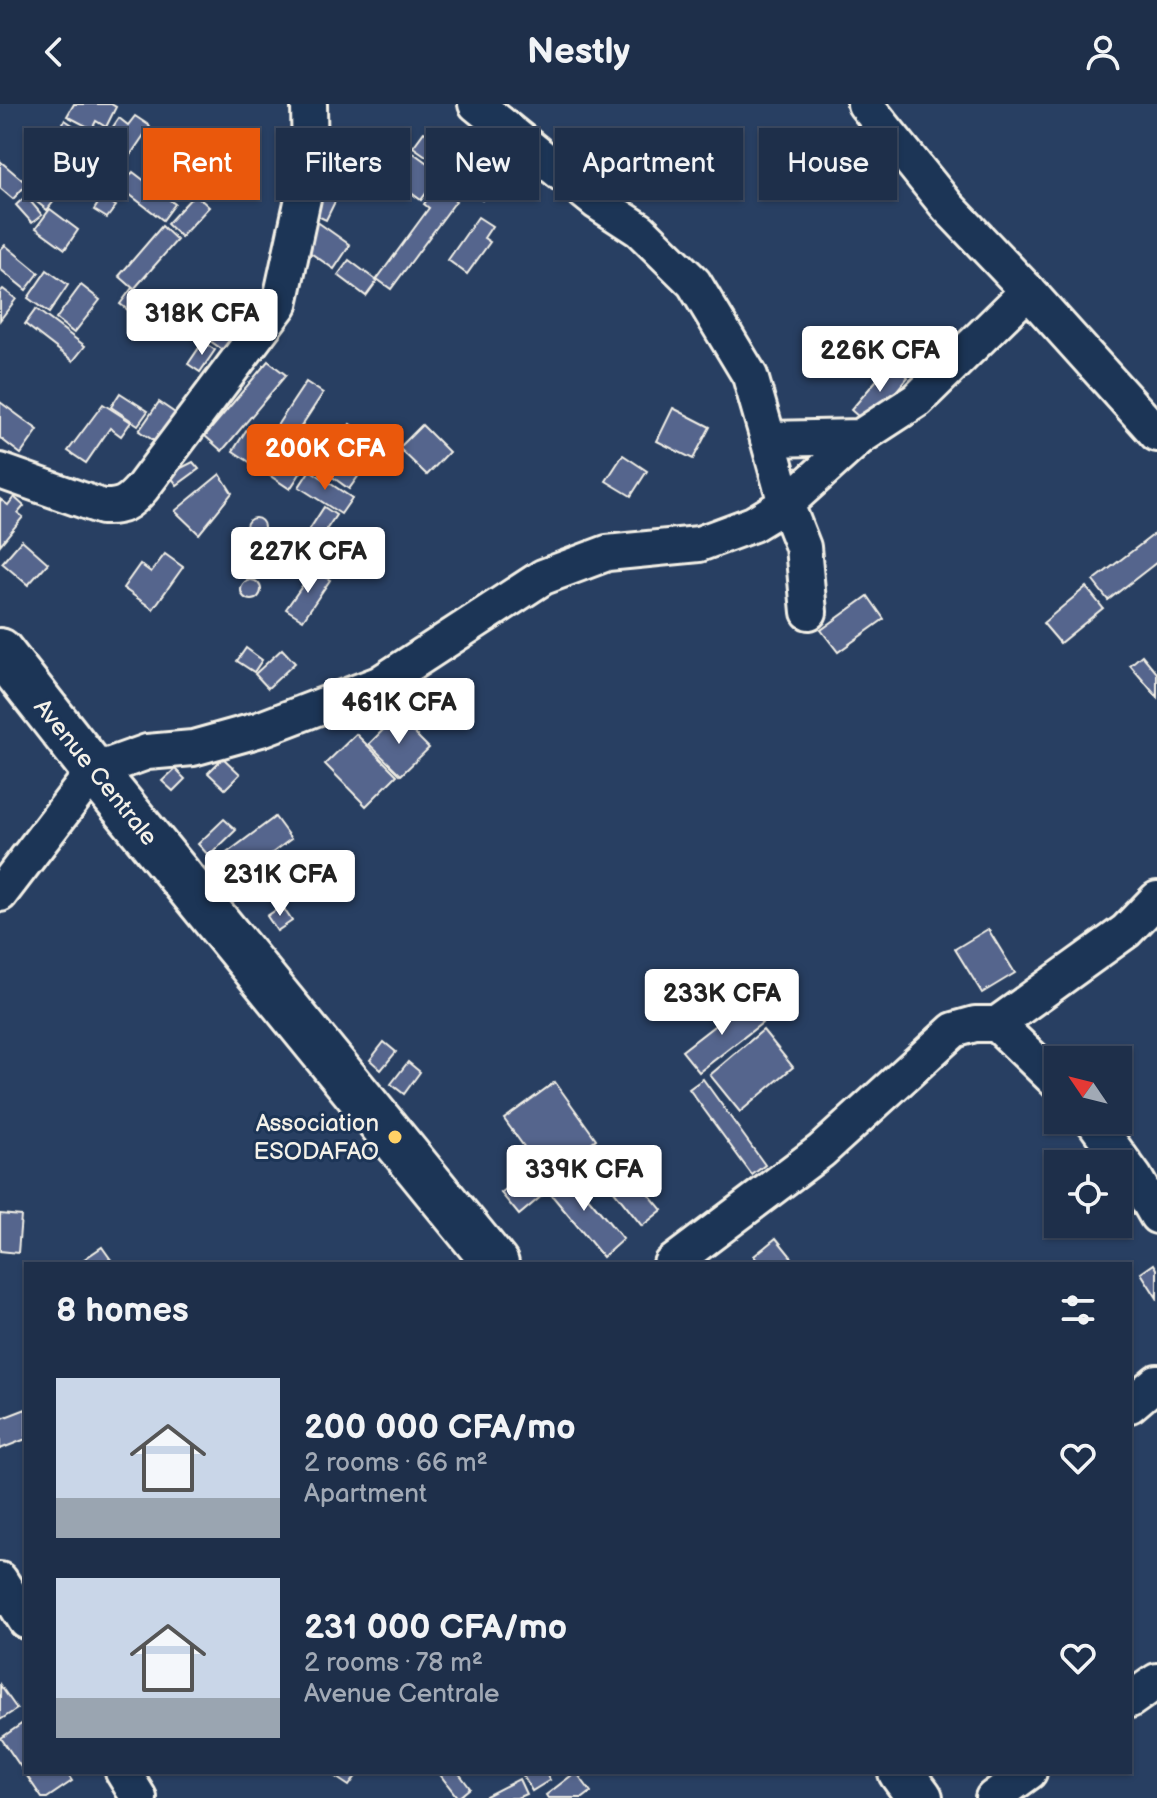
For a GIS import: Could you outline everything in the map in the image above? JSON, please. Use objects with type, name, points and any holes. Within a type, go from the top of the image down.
[{"type":"main road","name":"Avenue Centrale","points":[[0,651],[94,771],[494,1262]]},
{"type":"main road","points":[[902,1774],[920,1798]]},
{"type":"street","points":[[0,471],[102,507],[117,508],[129,503],[142,488],[280,304],[310,166],[309,104]]},
{"type":"street","points":[[476,104],[597,202],[640,230],[694,283],[750,376],[786,504],[803,547],[809,612]]},
{"type":"street","points":[[865,104],[948,207],[1157,434]]},
{"type":"street","points":[[0,894],[94,771],[147,752],[193,748],[261,729],[379,684],[543,577],[607,553],[699,544],[753,524],[786,504],[860,437],[917,400],[1028,291]]},
{"type":"street","points":[[768,439],[860,437]]},
{"type":"street","points":[[674,1262],[821,1151],[954,1030],[975,1024],[997,1024],[1126,931],[1157,899]]},
{"type":"street","points":[[997,1024],[1044,1069]]},
{"type":"street","points":[[1103,1134],[1135,1178],[1157,1216]]},
{"type":"street","points":[[1132,1403],[1157,1382]]},
{"type":"street","points":[[0,1580],[24,1618]]},
{"type":"street","points":[[1132,1699],[1157,1681]]},
{"type":"street","points":[[124,1774],[139,1798]]},
{"type":"street","points":[[993,1798],[1026,1774]]},
{"type":"building","points":[[74,104],[111,104],[116,107],[106,127],[96,121],[90,128],[67,116]]},
{"type":"building","points":[[135,116],[150,126],[143,128],[143,136],[127,160],[127,128],[112,128],[119,118],[128,125]]},
{"type":"building","points":[[65,120],[77,128],[60,128]]},
{"type":"building","points":[[424,132],[426,133],[426,156],[413,147]]},
{"type":"building","points":[[410,151],[426,162],[426,193],[421,200],[410,192]]},
{"type":"building","points":[[0,161],[24,181],[24,187],[13,199],[0,188]]},
{"type":"building","points":[[133,172],[143,180],[143,200],[170,200],[175,204],[163,220],[127,193],[127,180]]},
{"type":"building","points":[[24,198],[42,215],[32,223],[16,205]]},
{"type":"building","points":[[34,200],[54,201],[47,210]]},
{"type":"building","points":[[100,200],[116,206],[107,218],[94,210]]},
{"type":"building","points":[[189,200],[201,200],[209,207],[181,237],[167,224]]},
{"type":"building","points":[[315,200],[336,200],[326,220],[309,212]]},
{"type":"building","points":[[427,200],[456,201],[391,289],[377,279],[429,208],[424,204]]},
{"type":"building","points":[[50,209],[78,230],[65,249],[36,228]]},
{"type":"building","points":[[478,217],[492,226],[484,238],[490,242],[467,274],[448,260]]},
{"type":"building","points":[[316,221],[350,245],[334,269],[299,245]]},
{"type":"building","points":[[162,226],[177,240],[134,289],[119,276]]},
{"type":"building","points":[[5,245],[39,273],[26,290],[0,269],[0,250]]},
{"type":"building","points":[[349,260],[377,281],[366,296],[338,275]]},
{"type":"building","points":[[47,270],[68,285],[49,313],[28,298]]},
{"type":"building","points":[[81,285],[100,300],[74,333],[56,319]]},
{"type":"building","points":[[132,288],[152,304],[140,319],[120,304]]},
{"type":"building","points":[[3,289],[16,299],[0,320],[0,292]]},
{"type":"building","points":[[174,298],[186,307],[170,330],[158,322]]},
{"type":"building","points":[[36,309],[85,346],[73,361],[25,324]]},
{"type":"building","points":[[208,313],[238,334],[226,352],[196,331]]},
{"type":"building","points":[[203,342],[215,350],[200,372],[188,364]]},
{"type":"building","points":[[268,361],[286,375],[222,451],[205,436]]},
{"type":"building","points":[[892,362],[908,377],[868,425],[851,410]]},
{"type":"building","points":[[306,382],[323,393],[285,451],[268,439]]},
{"type":"building","points":[[120,393],[148,411],[138,425],[111,407]]},
{"type":"building","points":[[0,402],[38,430],[21,454],[0,438]]},
{"type":"building","points":[[159,402],[178,415],[159,444],[139,431]]},
{"type":"building","points":[[103,404],[131,422],[121,436],[110,428],[86,463],[68,451]]},
{"type":"building","points":[[673,408],[710,427],[693,459],[657,441]]},
{"type":"building","points":[[350,424],[380,446],[349,489],[319,467]]},
{"type":"building","points":[[422,425],[449,452],[427,475],[399,448]]},
{"type":"building","points":[[247,429],[305,466],[290,489],[233,451]]},
{"type":"building","points":[[623,455],[647,471],[631,496],[606,481]]},
{"type":"building","points":[[193,462],[199,469],[177,485],[169,474]]},
{"type":"building","points":[[310,470],[352,498],[341,514],[299,487]]},
{"type":"building","points":[[220,474],[232,493],[199,534],[175,511]]},
{"type":"building","points":[[14,497],[24,506],[18,513],[23,517],[0,545],[0,499],[8,505]]},
{"type":"building","points":[[324,507],[336,515],[316,545],[304,538]]},
{"type":"building","points":[[255,518],[264,527],[255,536],[246,527]]},
{"type":"building","points":[[1157,532],[1157,562],[1108,600],[1093,581]]},
{"type":"building","points":[[22,540],[48,563],[28,585],[2,563]]},
{"type":"building","points":[[165,554],[183,567],[153,609],[123,588],[140,564],[151,572]]},
{"type":"building","points":[[314,569],[330,580],[303,620],[286,609]]},
{"type":"building","points":[[251,580],[258,583],[261,590],[258,597],[251,600],[244,597],[241,590],[244,583]]},
{"type":"building","points":[[1086,587],[1103,608],[1060,643],[1043,623]]},
{"type":"building","points":[[868,596],[884,619],[838,652],[821,630]]},
{"type":"building","points":[[246,648],[262,660],[254,672],[237,661]]},
{"type":"building","points":[[282,649],[295,663],[268,688],[255,674]]},
{"type":"building","points":[[1142,655],[1157,673],[1157,697],[1130,665]]},
{"type":"building","points":[[397,716],[429,748],[401,775],[369,744]]},
{"type":"building","points":[[356,734],[397,775],[366,806],[325,764]]},
{"type":"building","points":[[223,758],[240,774],[225,789],[208,773]]},
{"type":"building","points":[[175,769],[185,779],[173,791],[162,781]]},
{"type":"building","points":[[275,817],[291,839],[240,877],[224,855]]},
{"type":"building","points":[[224,819],[236,830],[209,856],[198,844]]},
{"type":"building","points":[[282,906],[292,921],[277,931],[267,916]]},
{"type":"building","points":[[988,929],[1015,973],[982,993],[955,949]]},
{"type":"building","points":[[745,1002],[762,1023],[699,1072],[682,1051]]},
{"type":"building","points":[[763,1030],[793,1067],[740,1112],[710,1075]]},
{"type":"building","points":[[384,1042],[396,1052],[381,1070],[370,1060]]},
{"type":"building","points":[[408,1062],[420,1072],[404,1094],[391,1084]]},
{"type":"building","points":[[703,1079],[765,1165],[752,1175],[689,1089]]},
{"type":"building","points":[[555,1082],[596,1139],[546,1177],[504,1119]]},
{"type":"building","points":[[616,1155],[662,1210],[642,1226],[597,1170]]},
{"type":"building","points":[[565,1170],[623,1239],[603,1257],[545,1187]]},
{"type":"building","points":[[527,1173],[544,1194],[519,1215],[501,1193]]},
{"type":"building","points":[[0,1214],[21,1216],[18,1253],[0,1251]]},
{"type":"building","points":[[776,1238],[795,1262],[758,1262],[754,1256]]},
{"type":"building","points":[[102,1247],[113,1262],[80,1262]]},
{"type":"building","points":[[1154,1264],[1157,1269],[1157,1298],[1141,1273]]},
{"type":"building","points":[[24,1410],[24,1440],[0,1449],[0,1419]]},
{"type":"building","points":[[0,1685],[17,1709],[0,1720]]},
{"type":"building","points":[[24,1722],[24,1772],[1,1738]]},
{"type":"building","points":[[26,1774],[67,1774],[72,1781],[47,1798],[42,1798]]},
{"type":"building","points":[[331,1774],[358,1774],[349,1786]]},
{"type":"building","points":[[440,1774],[460,1774],[470,1788],[458,1798]]},
{"type":"building","points":[[522,1774],[546,1774],[550,1780],[532,1791]]},
{"type":"building","points":[[573,1774],[578,1774],[591,1792],[583,1798],[548,1798],[546,1795]]},
{"type":"building","points":[[519,1779],[526,1794],[517,1798],[487,1798],[486,1796]]},
{"type":"place","name":"Association ESODAFAO","points":[[395,1137]]}]
